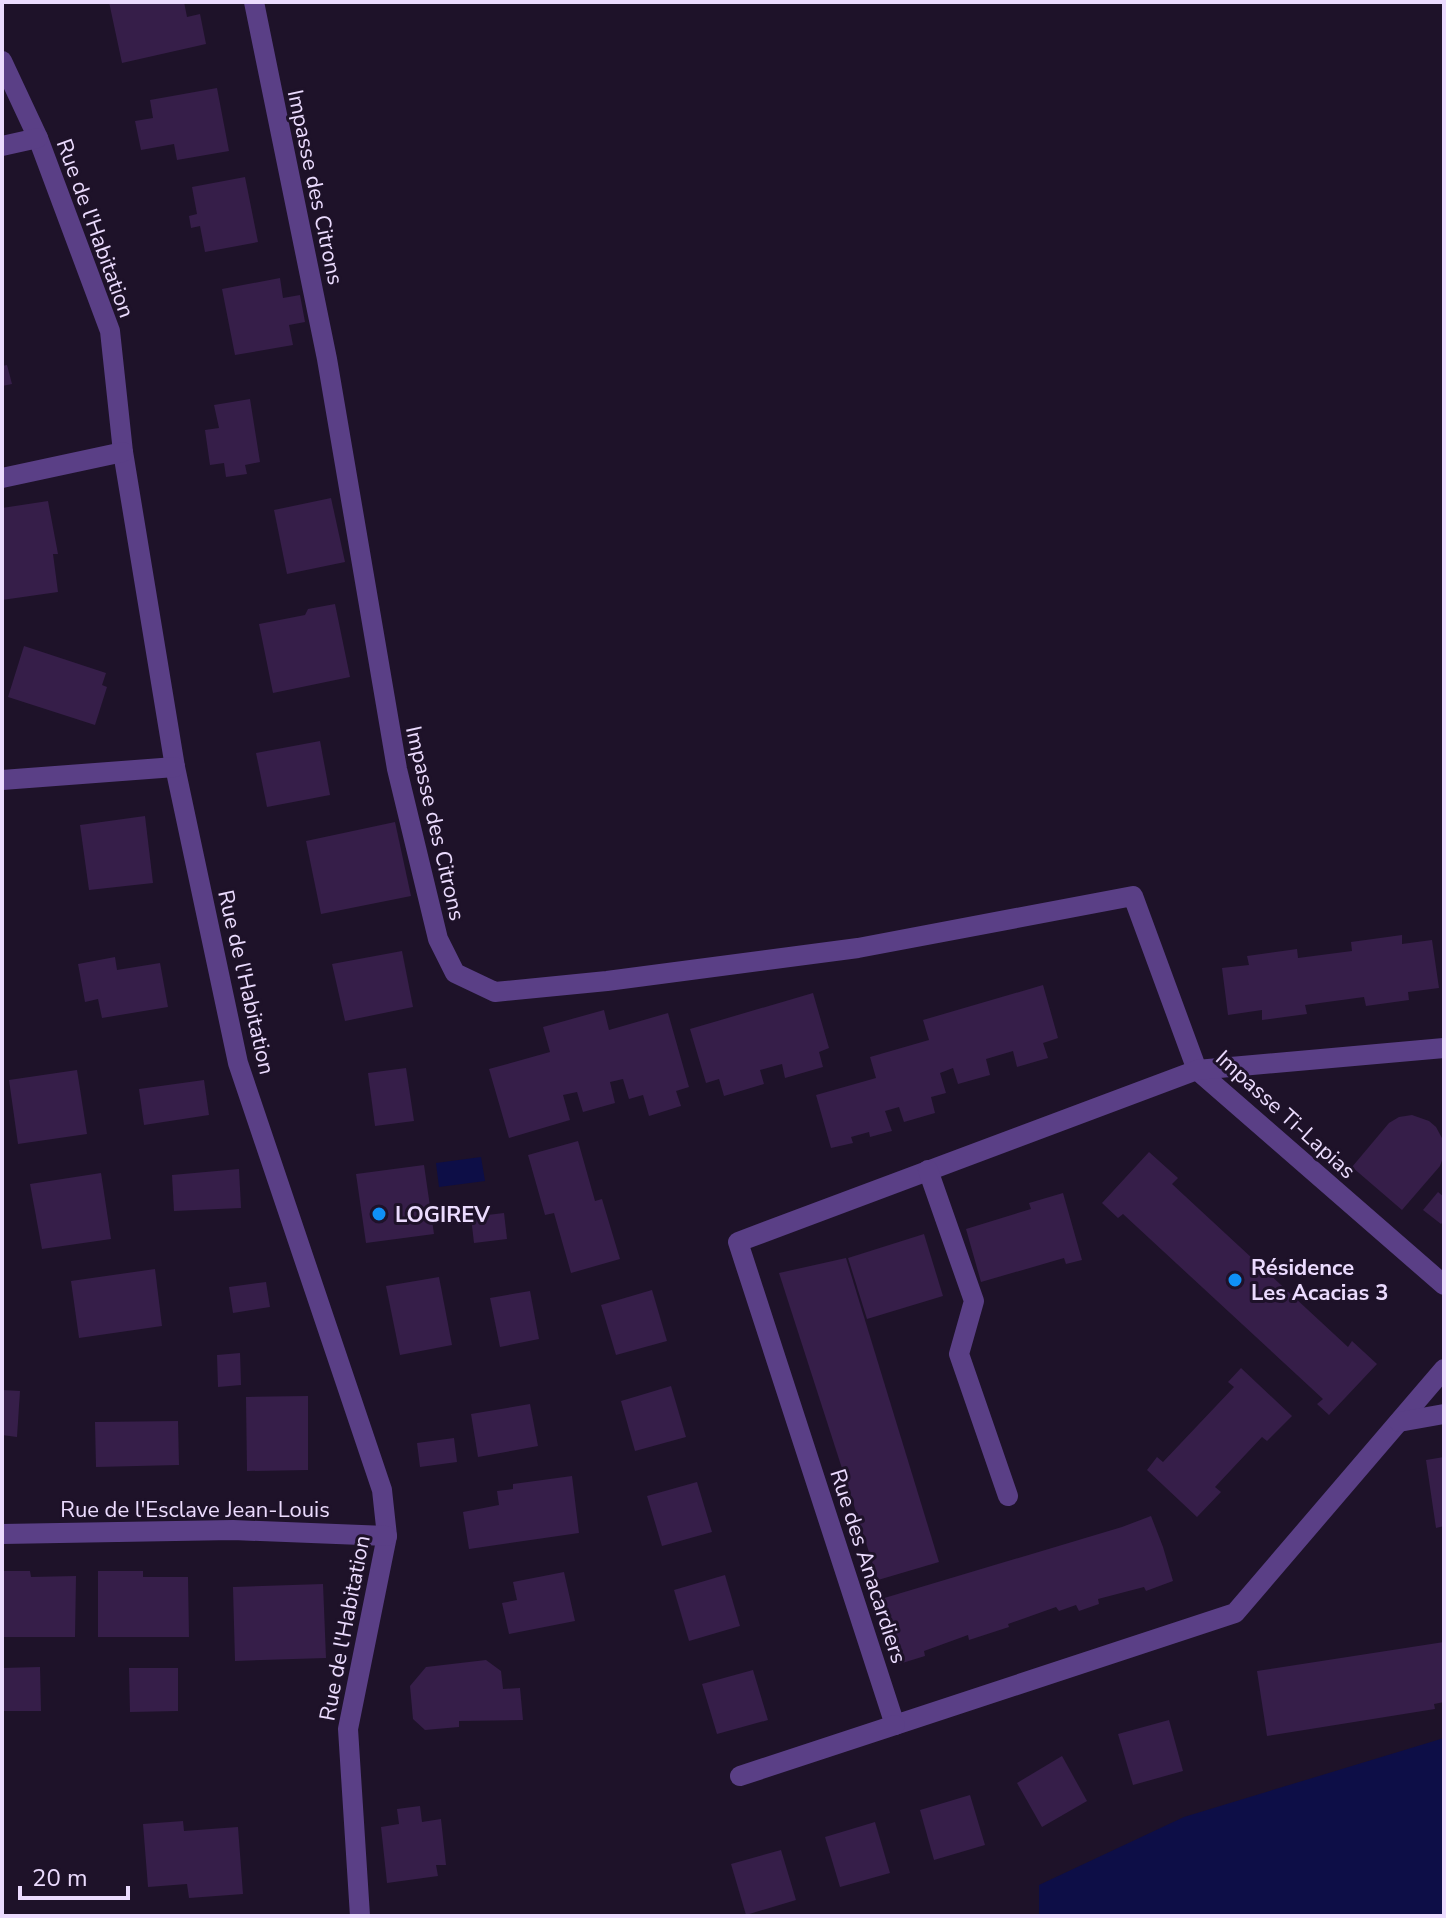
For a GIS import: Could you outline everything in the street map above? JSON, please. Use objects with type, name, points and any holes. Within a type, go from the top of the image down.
[{"type":"street","name":"Impasse des Citrons","points":[[254,2],[327,359],[397,769],[438,939],[455,973],[495,992],[607,981],[858,948],[1133,896]]},
{"type":"street","name":"Rue de l'Habitation","points":[[2,61],[38,138],[110,331],[123,452],[175,767],[238,1063],[382,1490],[387,1536],[348,1729],[360,1916]]},
{"type":"street","points":[[2,146],[38,138]]},
{"type":"street","points":[[2,478],[123,452]]},
{"type":"street","points":[[2,780],[175,767]]},
{"type":"street","name":"Impasse Ti-Lapias","points":[[1133,896],[1197,1070],[1444,1285]]},
{"type":"street","name":"Rue des Anacardiers","points":[[895,1725],[738,1242],[1197,1070],[1444,1048]]},
{"type":"street","points":[[928,1170],[974,1301],[959,1354],[1008,1496]]},
{"type":"street","points":[[740,1776],[1235,1613],[1444,1369]]},
{"type":"street","points":[[1399,1422],[1444,1414]]},
{"type":"street","name":"Rue de l'Esclave Jean-Louis","points":[[2,1534],[233,1530],[387,1536]]},
{"type":"shaded area","points":[[481,1157],[485,1181],[439,1187],[436,1163]]},
{"type":"shaded area","points":[[1444,1738],[1444,1916],[1039,1916],[1039,1885],[1184,1817]]},
{"type":"building","points":[[109,2],[184,2],[187,17],[200,14],[206,44],[122,63]]},
{"type":"building","points":[[217,88],[229,151],[177,160],[174,144],[141,150],[135,121],[153,118],[150,100]]},
{"type":"building","points":[[245,177],[258,242],[205,252],[200,226],[191,228],[189,216],[197,214],[192,187]]},
{"type":"building","points":[[280,278],[283,298],[300,295],[305,322],[289,325],[293,345],[235,355],[222,289]]},
{"type":"building","points":[[7,365],[12,384],[2,386],[2,366]]},
{"type":"building","points":[[250,399],[260,462],[245,465],[247,474],[226,477],[224,463],[210,465],[205,430],[219,428],[214,405]]},
{"type":"building","points":[[331,498],[345,562],[287,574],[274,510]]},
{"type":"building","points":[[48,501],[58,554],[53,554],[58,592],[2,600],[2,508]]},
{"type":"building","points":[[335,604],[350,677],[273,693],[259,624],[305,615],[308,609]]},
{"type":"building","points":[[24,646],[106,673],[102,685],[107,687],[95,725],[8,697]]},
{"type":"building","points":[[320,741],[330,795],[267,807],[256,753]]},
{"type":"building","points":[[145,816],[153,883],[89,890],[80,825]]},
{"type":"building","points":[[395,822],[411,896],[321,914],[306,841]]},
{"type":"building","points":[[1402,935],[1402,944],[1432,940],[1439,988],[1408,992],[1409,1000],[1366,1006],[1364,997],[1305,1005],[1307,1014],[1262,1020],[1262,1010],[1228,1015],[1222,968],[1249,965],[1247,956],[1297,949],[1298,958],[1352,951],[1351,942]]},
{"type":"building","points":[[402,951],[413,1007],[345,1021],[332,964]]},
{"type":"building","points":[[115,957],[117,970],[160,963],[168,1007],[102,1018],[98,999],[85,1002],[78,964]]},
{"type":"building","points":[[1043,985],[1058,1038],[1043,1043],[1048,1058],[1017,1067],[1013,1051],[986,1059],[990,1075],[958,1084],[953,1068],[940,1073],[946,1093],[931,1097],[935,1113],[904,1122],[899,1107],[885,1111],[892,1131],[870,1137],[869,1132],[851,1137],[853,1143],[831,1148],[816,1095],[876,1078],[870,1057],[929,1040],[923,1020]]},
{"type":"building","points":[[813,993],[829,1048],[819,1052],[823,1067],[785,1078],[782,1064],[760,1070],[764,1084],[724,1096],[719,1079],[706,1083],[690,1029]]},
{"type":"building","points":[[604,1010],[609,1030],[668,1013],[689,1087],[676,1091],[681,1106],[649,1116],[643,1095],[629,1099],[623,1079],[610,1082],[615,1103],[583,1112],[577,1092],[563,1095],[570,1120],[509,1138],[489,1069],[550,1052],[543,1027]]},
{"type":"building","points":[[406,1068],[414,1121],[375,1126],[368,1073]]},
{"type":"building","points":[[77,1070],[87,1134],[18,1144],[9,1080]]},
{"type":"building","points":[[204,1080],[209,1115],[144,1125],[139,1089]]},
{"type":"building","points":[[1412,1115],[1436,1127],[1443,1140],[1444,1155],[1440,1166],[1402,1210],[1352,1167],[1389,1123]]},
{"type":"building","points":[[578,1141],[595,1201],[602,1199],[620,1259],[571,1273],[554,1213],[545,1215],[528,1155]]},
{"type":"building","name":"Résidence Les Acacias 3","points":[[1149,1152],[1178,1178],[1172,1184],[1348,1347],[1352,1341],[1377,1364],[1329,1415],[1317,1404],[1323,1399],[1123,1214],[1118,1218],[1102,1203]]},
{"type":"building","points":[[424,1165],[434,1234],[366,1243],[356,1174]]},
{"type":"building","points":[[239,1169],[241,1208],[174,1211],[172,1175]]},
{"type":"building","points":[[101,1173],[111,1239],[42,1249],[30,1184]]},
{"type":"building","points":[[1438,1192],[1444,1197],[1444,1221],[1441,1224],[1423,1210]]},
{"type":"building","points":[[1063,1193],[1082,1260],[1066,1264],[1064,1258],[981,1282],[966,1229],[1031,1209],[1029,1203]]},
{"type":"building","points":[[504,1213],[507,1239],[474,1243],[471,1217]]},
{"type":"building","points":[[924,1234],[943,1296],[867,1319],[848,1258]]},
{"type":"building","points":[[846,1258],[939,1562],[878,1580],[779,1273]]},
{"type":"building","points":[[155,1269],[162,1326],[79,1338],[71,1281]]},
{"type":"building","points":[[439,1277],[452,1345],[400,1355],[386,1286]]},
{"type":"building","points":[[266,1282],[270,1307],[233,1313],[229,1287]]},
{"type":"building","points":[[652,1290],[667,1341],[616,1355],[601,1305]]},
{"type":"building","points":[[530,1291],[539,1339],[500,1347],[490,1298]]},
{"type":"building","points":[[240,1353],[241,1385],[218,1387],[217,1355]]},
{"type":"building","points":[[1241,1368],[1292,1416],[1267,1441],[1262,1437],[1215,1487],[1221,1492],[1197,1517],[1147,1470],[1157,1457],[1163,1462],[1234,1387],[1228,1382]]},
{"type":"building","points":[[671,1386],[686,1437],[635,1451],[621,1401]]},
{"type":"building","points":[[2,1390],[20,1391],[17,1437],[2,1435]]},
{"type":"building","points":[[308,1396],[308,1470],[247,1471],[246,1397]]},
{"type":"building","points":[[530,1404],[538,1446],[478,1457],[471,1414]]},
{"type":"building","points":[[178,1421],[179,1465],[96,1467],[95,1422]]},
{"type":"building","points":[[454,1438],[457,1462],[420,1467],[417,1443]]},
{"type":"building","points":[[1444,1457],[1444,1526],[1436,1528],[1426,1460]]},
{"type":"building","points":[[572,1476],[579,1533],[469,1549],[463,1512],[499,1505],[497,1491],[513,1489],[513,1484]]},
{"type":"building","points":[[697,1482],[712,1532],[662,1546],[647,1496]]},
{"type":"building","points":[[1151,1516],[1173,1581],[1146,1591],[1144,1587],[1098,1599],[1099,1604],[1079,1611],[1076,1605],[1059,1611],[1056,1607],[969,1640],[968,1635],[924,1651],[925,1656],[899,1664],[881,1599]]},
{"type":"building","points":[[2,1571],[30,1571],[31,1577],[76,1576],[75,1637],[2,1637]]},
{"type":"building","points":[[98,1571],[143,1571],[143,1577],[188,1577],[189,1637],[98,1637]]},
{"type":"building","points":[[564,1572],[575,1621],[509,1634],[502,1603],[517,1600],[513,1582]]},
{"type":"building","points":[[725,1575],[740,1626],[689,1641],[674,1590]]},
{"type":"building","points":[[323,1584],[326,1658],[235,1661],[233,1587]]},
{"type":"building","points":[[1444,1642],[1444,1702],[1434,1704],[1435,1709],[1267,1736],[1257,1671]]},
{"type":"building","points":[[486,1660],[501,1671],[503,1689],[520,1688],[523,1720],[459,1721],[459,1727],[425,1730],[413,1719],[410,1686],[426,1667]]},
{"type":"building","points":[[40,1667],[41,1711],[2,1711],[2,1668]]},
{"type":"building","points":[[129,1668],[178,1668],[178,1711],[130,1712]]},
{"type":"building","points":[[753,1670],[768,1720],[717,1734],[702,1684]]},
{"type":"building","points":[[1169,1720],[1183,1771],[1133,1785],[1118,1734]]},
{"type":"building","points":[[1062,1756],[1087,1801],[1042,1827],[1017,1783]]},
{"type":"building","points":[[970,1795],[985,1845],[934,1860],[920,1810]]},
{"type":"building","points":[[420,1806],[422,1822],[441,1819],[446,1865],[436,1865],[438,1876],[387,1883],[381,1827],[399,1824],[397,1809]]},
{"type":"building","points":[[183,1821],[184,1831],[238,1827],[243,1894],[189,1898],[187,1884],[148,1887],[143,1824]]},
{"type":"building","points":[[875,1822],[890,1873],[840,1887],[825,1837]]},
{"type":"building","points":[[781,1850],[796,1900],[746,1915],[731,1864]]},
{"type":"place","name":"LOGIREV","points":[[379,1214]]},
{"type":"place","name":"Résidence Les Acacias 3","points":[[1235,1280]]}]
